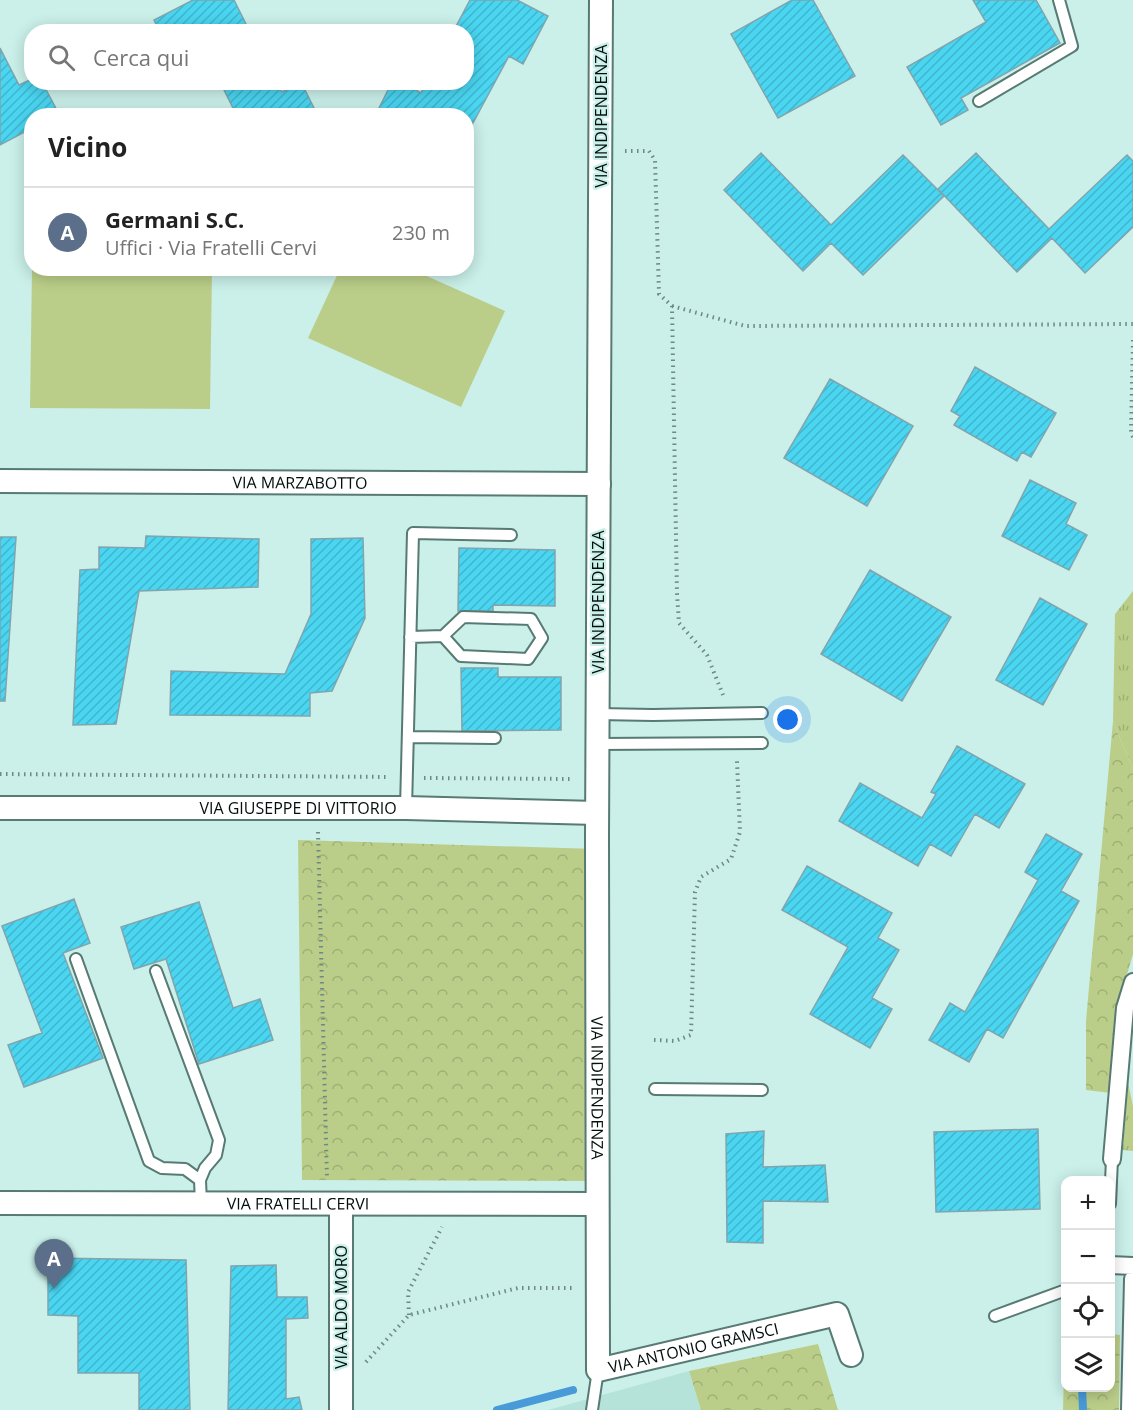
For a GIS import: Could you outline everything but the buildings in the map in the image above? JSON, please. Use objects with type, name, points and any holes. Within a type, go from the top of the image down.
[{"type":"street","name":"VIA INDIPENDENZA","points":[[597,1204],[601,0]]},
{"type":"street","name":"VIA MARZABOTTO","points":[[0,482],[599,484]]},
{"type":"street","name":"VIA GIUSEPPE DI VITTORIO","points":[[0,808],[406,808],[597,813]]},
{"type":"street","points":[[1112,1159],[1133,982]]},
{"type":"street","name":"VIA FRATELLI CERVI","points":[[0,1203],[597,1204]]},
{"type":"street","name":"VIA ALDO MORO","points":[[334,1204],[341,1410]]},
{"type":"street","name":"VIA ANTONIO GRAMSCI","points":[[597,1204],[598,1370],[837,1314],[851,1356]]},
{"type":"street","points":[[1115,1265],[1133,1266]]},
{"type":"street","points":[[1130,1410],[1133,1279]]},
{"type":"lane","points":[[979,101],[1072,46],[1059,0]]},
{"type":"lane","points":[[406,808],[413,533],[511,535]]},
{"type":"lane","points":[[410,637],[443,636],[464,617],[531,618],[542,638],[528,659],[461,656],[443,636]]},
{"type":"lane","points":[[598,714],[762,713]]},
{"type":"lane","points":[[408,737],[495,738]]},
{"type":"lane","points":[[597,744],[653,746],[762,743]]},
{"type":"lane","points":[[76,959],[149,1161],[162,1168],[185,1169],[200,1180]]},
{"type":"lane","points":[[156,970],[219,1140],[216,1155],[205,1168],[200,1180],[201,1204]]},
{"type":"lane","points":[[655,1089],[762,1090]]},
{"type":"lane","points":[[1112,1159],[1113,1176]]},
{"type":"lane","points":[[995,1316],[1061,1291]]},
{"type":"lane","points":[[592,1410],[598,1370]]},
{"type":"path","points":[[600,152],[649,151],[655,160],[659,294],[672,306],[745,326],[1133,324]]},
{"type":"path","points":[[672,306],[679,623],[707,655],[730,714]]},
{"type":"path","points":[[1133,340],[1131,433],[1133,437]]},
{"type":"path","points":[[654,1040],[675,1041],[691,1035],[695,892],[701,877],[731,859],[740,832],[738,765],[734,744]]},
{"type":"path","points":[[0,774],[597,779]]},
{"type":"path","points":[[318,831],[334,1204]]},
{"type":"path","points":[[409,1315],[408,1292],[454,1204]]},
{"type":"path","points":[[341,1372],[356,1373],[409,1315],[518,1288],[598,1287]]},
{"type":"shaded area","points":[[689,1371],[701,1410],[548,1410]]},
{"type":"green space","points":[[32,276],[212,276],[210,409],[30,408]]},
{"type":"green space","points":[[337,276],[427,276],[505,311],[461,407],[308,338]]},
{"type":"green space","points":[[1133,591],[1133,770],[1113,721],[1115,614]]},
{"type":"green space","points":[[1113,721],[1133,770],[1133,954],[1126,978],[1111,1093],[1086,1090],[1086,1021]]},
{"type":"green space","points":[[298,840],[597,849],[597,1181],[302,1180]]},
{"type":"green space","points":[[1127,1078],[1133,1106],[1133,1151],[1123,1150]]},
{"type":"green space","points":[[1115,1334],[1120,1335],[1119,1410],[1063,1410],[1063,1392],[1115,1392]]},
{"type":"green space","points":[[818,1344],[838,1410],[701,1410],[689,1371]]},
{"type":"waterway","points":[[497,1410],[573,1390]]},
{"type":"waterway","points":[[1082,1392],[1083,1410]]},
{"type":"place","name":"Germani S.C.","points":[[54,1289]]}]
